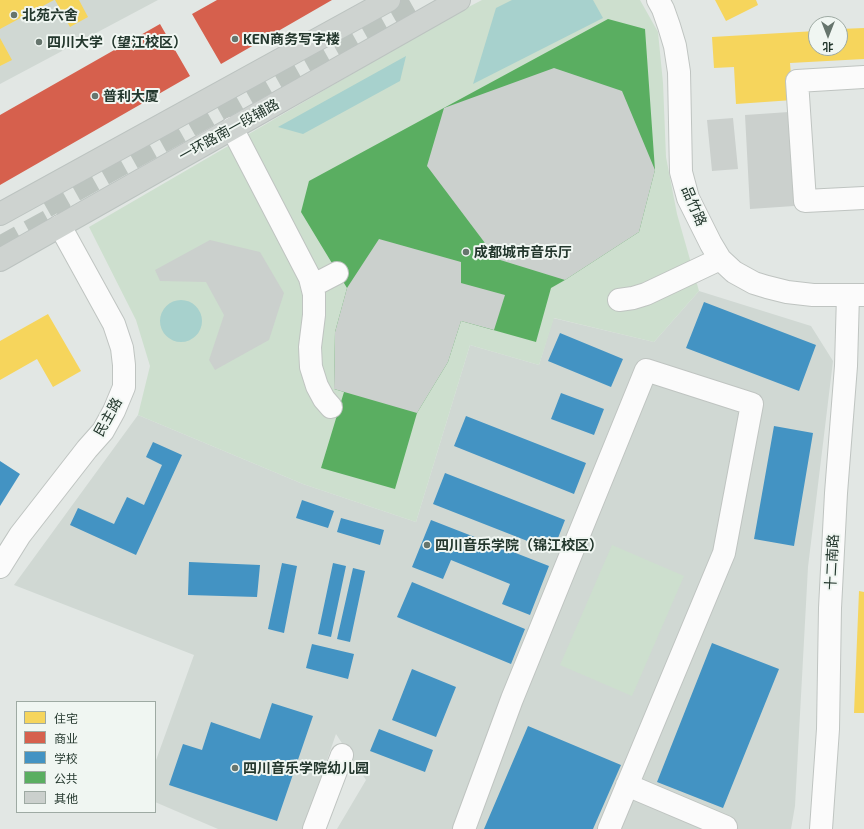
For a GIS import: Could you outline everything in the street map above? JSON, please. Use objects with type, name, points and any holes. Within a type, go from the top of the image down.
[{"type":"main road","points":[[0,214],[389,0]]},
{"type":"main road","name":"一环路南一段辅路","points":[[0,260],[459,0]]},
{"type":"street","name":"品竹路","points":[[658,0],[663,9],[675,46],[679,72],[681,172],[688,198],[720,259],[734,272],[754,283],[787,292],[813,295],[856,295]]},
{"type":"street","points":[[864,77],[797,81],[805,201],[864,198]]},
{"type":"street","points":[[232,128],[310,278],[314,294],[314,315],[310,347],[311,367],[317,386],[330,407]]},
{"type":"street","name":"民主路","points":[[0,567],[20,535],[87,449],[103,431],[114,411],[124,387],[122,348],[114,324],[60,226]]},
{"type":"street","points":[[620,300],[646,294],[720,259]]},
{"type":"street","points":[[312,286],[337,273]]},
{"type":"street","name":"十二南路","points":[[821,829],[828,729],[830,608],[836,493],[846,366],[856,295]]},
{"type":"street","points":[[464,829],[515,692],[646,370],[752,404],[724,554],[609,829]]},
{"type":"street","points":[[314,829],[342,755]]},
{"type":"street","points":[[627,786],[726,827]]},
{"type":"shaded area","name":"四川大学（望江校区）","points":[[0,0],[158,0],[0,84]]},
{"type":"shaded area","name":"四川音乐学院（锦江校区）","points":[[699,291],[811,326],[833,361],[808,567],[795,806],[791,829],[337,829],[366,780],[336,734],[303,829],[218,829],[156,802],[156,760],[194,655],[14,585],[138,415],[303,484],[416,522],[470,345],[539,365],[553,318],[654,342]]},
{"type":"green space","points":[[482,0],[640,0],[658,32],[663,83],[666,157],[677,214],[699,291],[654,342],[554,318],[539,365],[470,345],[416,522],[303,484],[138,415],[150,366],[136,320],[89,227],[455,14]]},
{"type":"green space","points":[[612,545],[684,576],[632,696],[560,665]]},
{"type":"water","points":[[512,0],[593,0],[603,18],[473,84],[496,8]]},
{"type":"water","points":[[406,56],[400,81],[303,134],[278,127]]},
{"type":"water","points":[[177,300],[185,300],[193,303],[199,309],[202,321],[199,333],[193,339],[185,342],[177,342],[169,339],[163,333],[160,325],[160,317],[163,309],[169,303]]},
{"type":"building: 住宅","name":"北苑六舍","points":[[0,0],[54,0],[0,29]]},
{"type":"building: 住宅","name":"北苑六舍","points":[[55,0],[79,0],[88,17],[70,27]]},
{"type":"building: 住宅","points":[[715,0],[756,0],[758,5],[726,21]]},
{"type":"building: 住宅","points":[[864,28],[864,59],[790,63],[793,100],[736,104],[734,67],[714,68],[712,37],[808,31],[808,56],[848,56],[848,29]]},
{"type":"building: 住宅","name":"北苑六舍","points":[[0,38],[12,60],[0,66]]},
{"type":"building: 住宅","points":[[48,314],[81,371],[53,387],[37,359],[0,380],[0,341]]},
{"type":"building: 住宅","points":[[859,591],[864,592],[864,713],[854,713]]},
{"type":"building: 商业","name":"KEN商务写字楼","points":[[217,0],[332,0],[221,64],[192,14]]},
{"type":"building: 商业","name":"普利大厦","points":[[160,24],[190,76],[0,185],[0,115]]},
{"type":"building: 学校","points":[[704,302],[816,345],[799,391],[686,348]]},
{"type":"building: 学校","points":[[560,333],[623,359],[611,387],[548,361]]},
{"type":"building: 学校","points":[[561,393],[604,409],[594,435],[551,419]]},
{"type":"building: 学校","points":[[466,416],[586,463],[574,494],[454,446]]},
{"type":"building: 学校","points":[[774,426],[813,433],[794,546],[754,539]]},
{"type":"building: 学校","points":[[153,442],[182,455],[136,555],[70,525],[78,508],[114,524],[127,497],[144,505],[162,465],[146,457]]},
{"type":"building: 学校","points":[[0,461],[20,474],[0,506]]},
{"type":"building: 学校","points":[[445,473],[565,520],[553,551],[433,504]]},
{"type":"building: 学校","points":[[302,500],[334,511],[328,528],[296,518]]},
{"type":"building: 学校","points":[[341,518],[384,530],[380,545],[337,532]]},
{"type":"building: 学校","points":[[431,520],[549,566],[530,615],[502,604],[510,584],[451,560],[443,579],[412,567]]},
{"type":"building: 学校","points":[[189,562],[260,565],[257,597],[188,595]]},
{"type":"building: 学校","points":[[282,563],[297,566],[284,633],[268,629]]},
{"type":"building: 学校","points":[[333,563],[346,566],[331,637],[318,634]]},
{"type":"building: 学校","points":[[353,568],[365,571],[350,642],[337,639]]},
{"type":"building: 学校","points":[[412,582],[525,629],[511,664],[397,617]]},
{"type":"building: 学校","points":[[712,643],[779,669],[723,808],[657,782]]},
{"type":"building: 学校","points":[[312,644],[354,654],[348,679],[306,668]]},
{"type":"building: 学校","points":[[412,669],[456,687],[436,737],[392,720]]},
{"type":"building: 学校","name":"四川音乐学院幼儿园","points":[[272,703],[313,716],[277,821],[169,785],[183,744],[202,750],[211,722],[260,739]]},
{"type":"building: 学校","points":[[528,726],[621,765],[593,829],[484,829]]},
{"type":"building: 学校","points":[[379,729],[433,750],[425,772],[370,751]]},
{"type":"building: 公共","name":"成都城市音乐厅","points":[[608,19],[645,29],[655,170],[639,232],[551,288],[536,342],[461,321],[448,362],[417,413],[395,489],[321,468],[344,392],[334,389],[335,332],[347,288],[301,212],[309,181]]},
{"type":"building: 其他","points":[[554,68],[622,91],[655,170],[639,232],[565,280],[497,259],[427,166],[444,108]]},
{"type":"building: 其他","points":[[789,112],[794,206],[750,209],[745,115]]},
{"type":"building: 其他","points":[[733,118],[738,169],[712,171],[707,120]]},
{"type":"building: 其他","points":[[379,239],[461,262],[461,283],[505,295],[494,330],[461,321],[448,362],[417,413],[334,389],[335,332],[347,288]]},
{"type":"building: 其他","points":[[210,240],[260,252],[284,293],[269,340],[215,370],[209,360],[224,315],[206,282],[160,281],[155,270]]},
{"type":"tunnel","points":[[46,207],[415,0]]},
{"type":"tunnel","points":[[0,247],[71,208]]},
{"type":"place","name":"北苑六舍","points":[[14,15]]},
{"type":"place","name":"KEN商务写字楼","points":[[235,39]]},
{"type":"place","name":"四川大学（望江校区）","points":[[39,42]]},
{"type":"place","name":"普利大厦","points":[[95,96]]},
{"type":"place","name":"成都城市音乐厅","points":[[466,252]]},
{"type":"place","name":"四川音乐学院（锦江校区）","points":[[427,545]]},
{"type":"place","name":"四川音乐学院幼儿园","points":[[235,768]]}]
